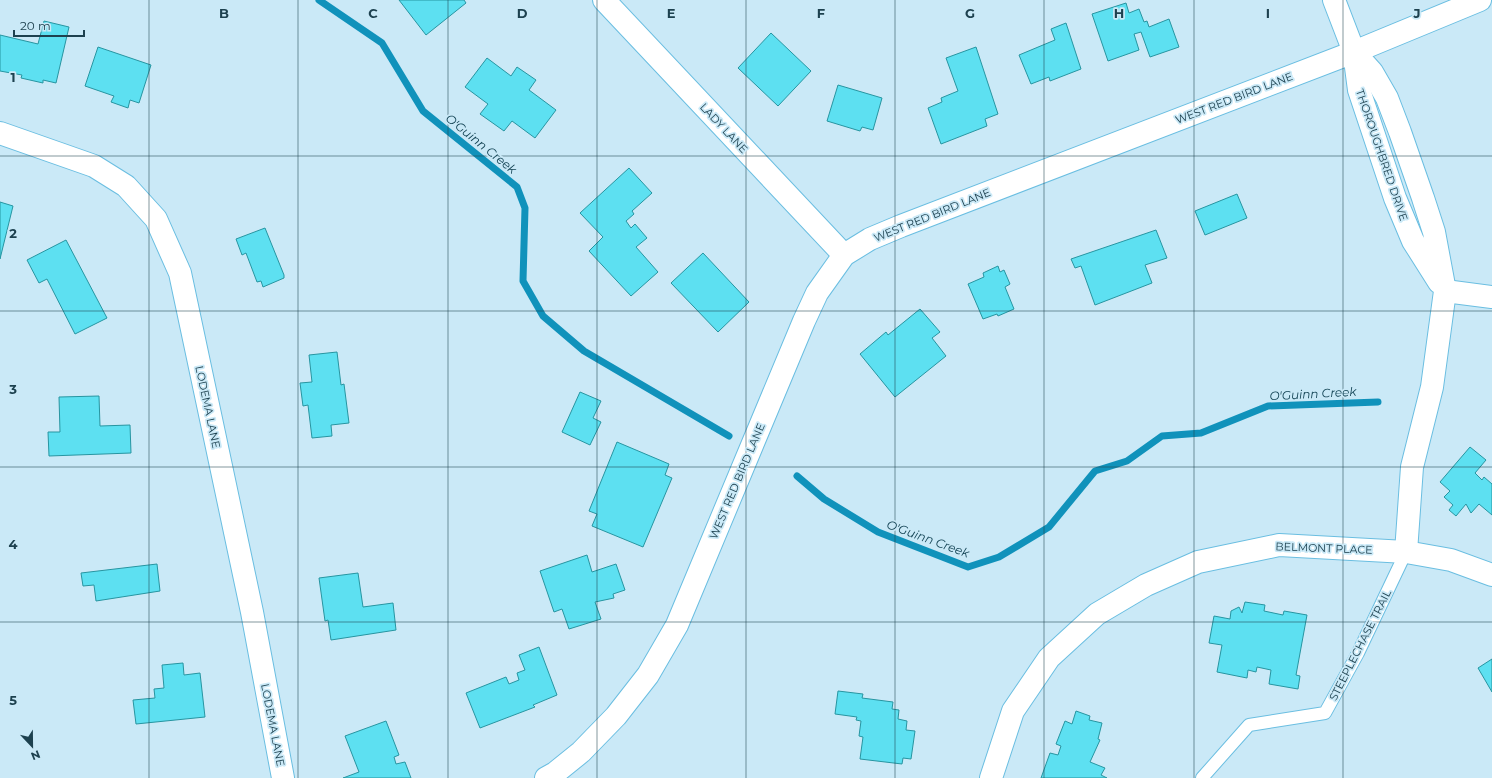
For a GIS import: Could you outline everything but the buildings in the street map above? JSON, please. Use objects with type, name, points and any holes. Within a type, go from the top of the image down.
[{"type":"street","name":"LADY LANE","points":[[604,0],[844,255]]},
{"type":"street","points":[[1334,0],[1354,52]]},
{"type":"street","name":"WEST RED BIRD LANE","points":[[546,778],[555,773],[581,752],[616,716],[648,675],[677,625],[817,292],[844,255],[870,239],[901,226],[1354,52],[1480,0]]},
{"type":"street","name":"THOROUGHBRED DRIVE","points":[[1354,52],[1372,72],[1387,98],[1398,125],[1434,232],[1445,291],[1432,387],[1412,467],[1406,552]]},
{"type":"street","name":"LODEMA LANE","points":[[0,133],[94,166],[126,186],[156,219],[180,273],[252,612],[283,778]]},
{"type":"street","points":[[1445,291],[1492,297]]},
{"type":"street","name":"BELMONT PLACE","points":[[991,778],[1013,711],[1049,658],[1097,614],[1146,585],[1198,562],[1279,545],[1406,552],[1451,560],[1492,575]]},
{"type":"lane","name":"STEEPLECHASE TRAIL","points":[[1202,778],[1249,725],[1325,713],[1358,653],[1406,552]]},
{"type":"waterway","name":"O'Guinn Creek","points":[[319,0],[382,43],[423,111],[517,187],[525,208],[523,281],[543,316],[584,351],[729,436]]},
{"type":"waterway","name":"O'Guinn Creek","points":[[797,476],[824,499],[878,532],[968,567],[999,557],[1049,527],[1095,471],[1127,461],[1162,436],[1201,433],[1268,406],[1378,402]]}]
